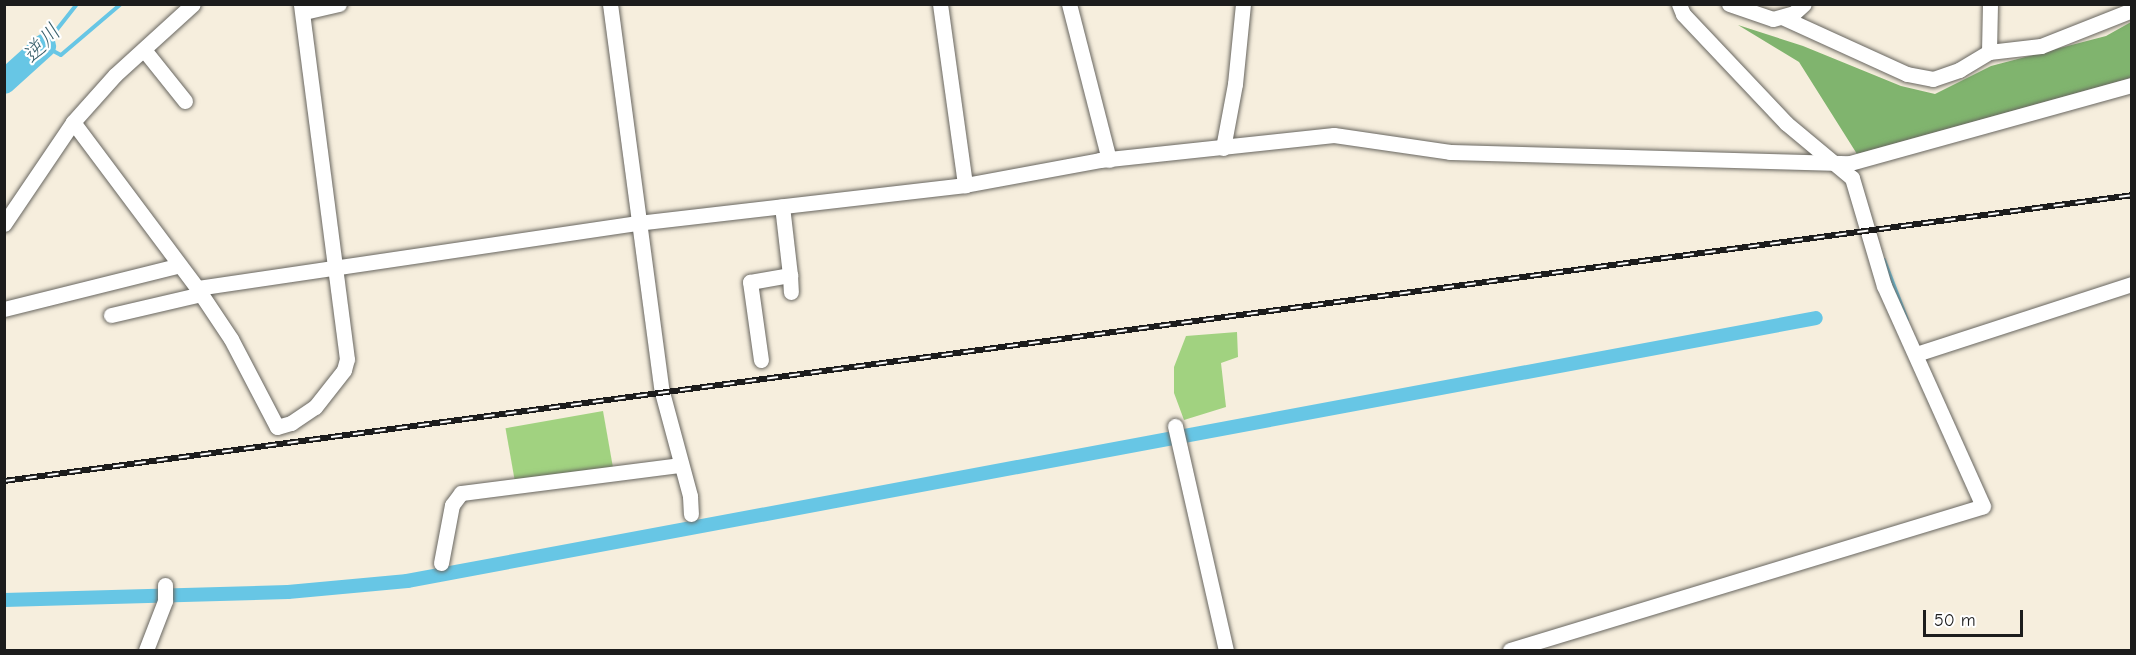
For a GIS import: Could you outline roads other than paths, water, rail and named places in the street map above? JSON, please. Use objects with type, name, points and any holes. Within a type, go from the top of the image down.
[{"type":"street","points":[[4,224],[73,122],[115,75],[146,51],[193,4]]},
{"type":"street","points":[[73,122],[177,266],[199,291],[231,339],[277,427],[315,407],[344,370],[348,359],[338,266],[303,8],[339,4]]},
{"type":"street","points":[[610,4],[637,224],[662,392],[679,465],[690,496],[691,514]]},
{"type":"street","points":[[940,4],[965,184]]},
{"type":"street","points":[[1069,4],[1108,160]]},
{"type":"street","points":[[1222,148],[1235,84],[1243,4]]},
{"type":"street","points":[[1510,651],[1983,506],[1884,286],[1865,229],[1857,189],[1836,163],[1786,123],[1683,14],[1679,4]]},
{"type":"street","points":[[1729,4],[1760,18],[1784,18],[1920,78],[1933,79],[1959,70],[1989,52],[2041,46],[2132,10]]},
{"type":"street","points":[[1784,18],[1804,4]]},
{"type":"street","points":[[1989,52],[1990,4]]},
{"type":"street","points":[[146,51],[185,101]]},
{"type":"street","points":[[111,315],[199,291],[338,266],[637,224],[965,184],[1108,160],[1334,135],[1450,152],[1836,163],[1877,156],[2132,85]]},
{"type":"street","points":[[782,206],[791,292]]},
{"type":"street","points":[[4,309],[177,266]]},
{"type":"street","points":[[761,360],[750,282],[790,275]]},
{"type":"street","points":[[1916,354],[2132,284]]},
{"type":"street","points":[[1175,426],[1226,651]]},
{"type":"street","points":[[441,562],[452,505],[460,494],[679,465]]},
{"type":"street","points":[[146,651],[165,592]]},
{"type":"waterway","points":[[77,4],[44,46],[61,55],[121,4]]},
{"type":"waterway","name":"逆川","points":[[4,82],[44,46]]},
{"type":"waterway","points":[[1884,260],[1907,320]]},
{"type":"waterway","points":[[4,600],[288,592],[407,581],[1816,318]]},
{"type":"railway","points":[[4,481],[2132,195]]}]
